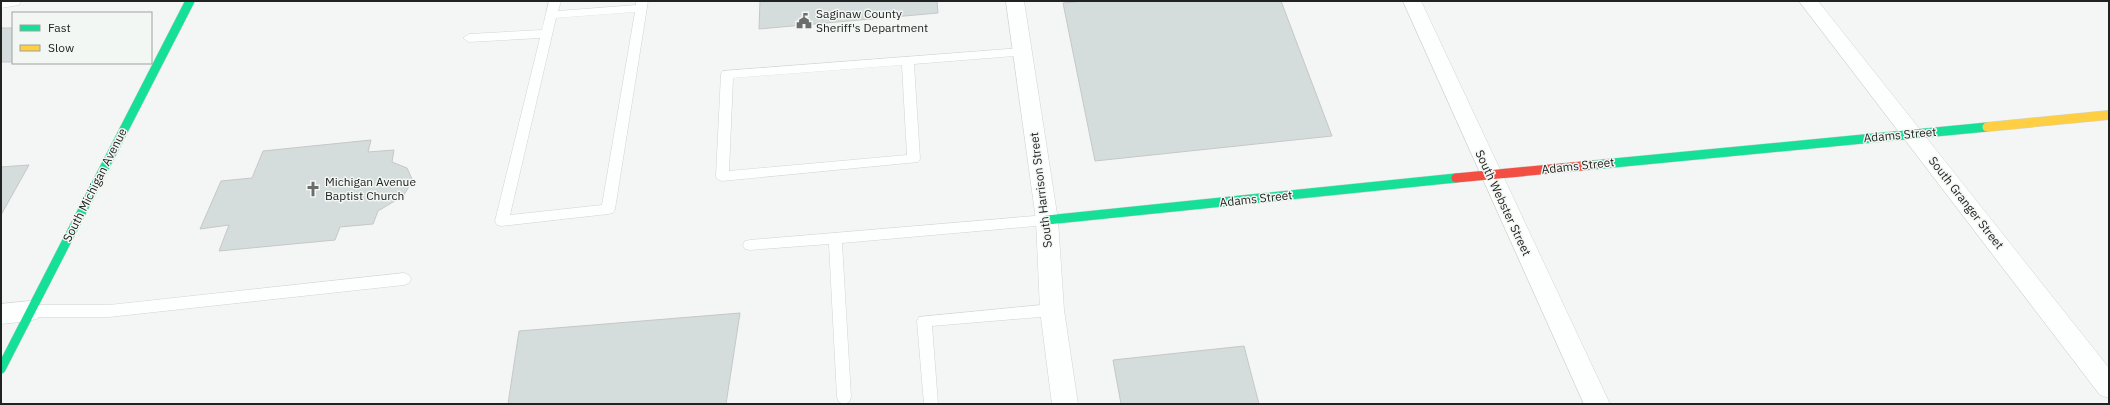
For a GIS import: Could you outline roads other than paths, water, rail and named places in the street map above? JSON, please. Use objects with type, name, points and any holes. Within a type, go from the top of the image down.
[{"type":"street","points":[[1,2],[12,1]]},
{"type":"street","name":"South Michigan Avenue","points":[[1,369],[190,1]]},
{"type":"street","name":"South Harrison Street","points":[[1015,1],[1047,220],[1052,310],[1065,404]]},
{"type":"street","name":"South Webster Street","points":[[1412,1],[1490,175],[1597,404]]},
{"type":"street","name":"South Granger Street","points":[[1808,1],[2109,387]]},
{"type":"street","name":"Adams Street","points":[[1047,220],[1912,133],[2109,115]]},
{"type":"street","points":[[1,314],[30,311]]},
{"type":"lane","points":[[552,15],[641,5],[608,209],[502,220],[555,1]]},
{"type":"lane","points":[[469,38],[547,34]]},
{"type":"lane","points":[[908,60],[914,159],[722,176],[727,74],[908,60],[1022,52]]},
{"type":"lane","points":[[750,245],[1047,220]]},
{"type":"lane","points":[[835,238],[844,397]]},
{"type":"lane","points":[[30,311],[109,310],[404,279]]},
{"type":"lane","points":[[931,404],[924,321],[1052,310]]},
{"type":"place","name":"Saginaw County Sheriff's Department","points":[[804,21]]},
{"type":"place","name":"Michigan Avenue Baptist Church","points":[[313,189]]}]
